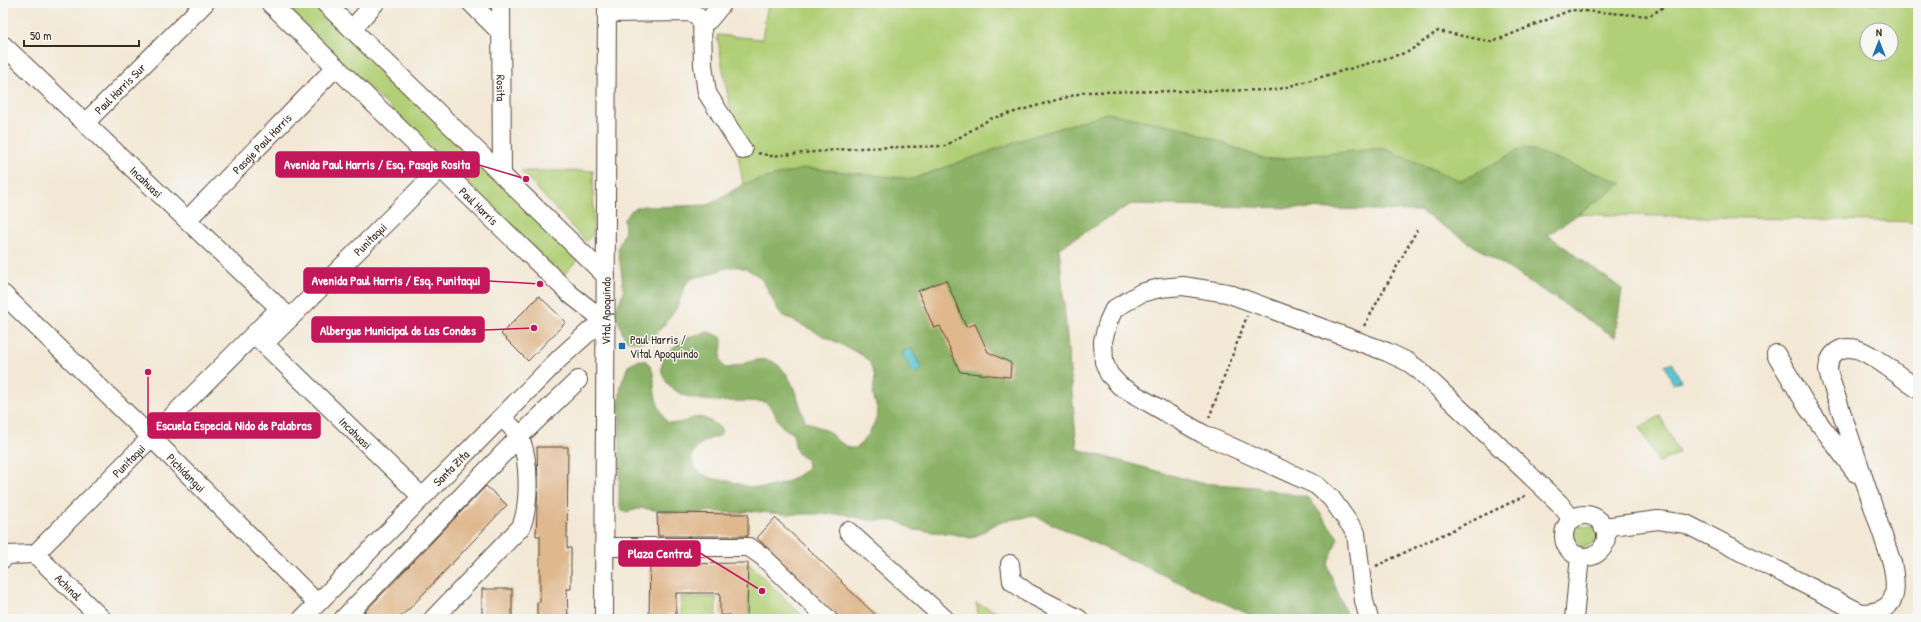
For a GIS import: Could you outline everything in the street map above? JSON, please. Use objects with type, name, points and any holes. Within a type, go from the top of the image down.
[{"type":"street","name":"Paul Harris Sur","points":[[85,123],[205,3]]},
{"type":"street","name":"Paul Harris","points":[[270,3],[570,294],[606,322]]},
{"type":"street","points":[[326,3],[606,276]]},
{"type":"street","points":[[352,29],[375,3]]},
{"type":"street","points":[[471,3],[501,33]]},
{"type":"street","name":"Rosita","points":[[501,3],[502,174]]},
{"type":"street","points":[[702,23],[709,20],[723,3]]},
{"type":"street","points":[[607,8],[646,8],[689,12],[694,13],[700,18],[702,23],[703,65],[707,93],[743,150]]},
{"type":"street","name":"Vital Apoquindo","points":[[604,619],[607,8]]},
{"type":"street","name":"Incahuasi","points":[[3,45],[284,313]]},
{"type":"street","name":"Pasaje Paul Harris","points":[[186,220],[336,67]]},
{"type":"street","name":"Punitaqui","points":[[35,554],[151,437],[259,339],[284,313],[441,168]]},
{"type":"street","points":[[1369,619],[1364,601],[1356,533],[1326,494],[1316,485],[1203,434],[1120,386],[1109,374],[1104,362],[1103,341],[1108,322],[1114,308],[1141,293],[1160,288],[1183,286],[1204,288],[1227,293],[1387,352],[1414,366],[1559,503],[1572,519]]},
{"type":"street","name":"Pichidangui","points":[[3,294],[151,437],[317,603]]},
{"type":"street","name":"Santa Zita","points":[[302,619],[580,339],[606,322]]},
{"type":"street","name":"Incahuasi","points":[[259,339],[422,497]]},
{"type":"street","points":[[1603,527],[1658,520],[1686,524],[1861,612],[1876,612],[1887,607],[1894,598],[1896,582],[1892,563],[1864,485],[1833,387],[1828,369],[1831,356],[1837,350],[1846,348],[1856,349],[1866,354],[1918,389]]},
{"type":"street","points":[[1776,354],[1808,408],[1864,485]]},
{"type":"street","points":[[343,619],[519,437],[578,380]]},
{"type":"street","points":[[433,619],[521,527],[526,516],[528,501],[525,455],[519,437],[502,417]]},
{"type":"street","points":[[1581,515],[1588,515],[1599,521],[1603,527],[1606,534],[1605,542],[1602,548],[1595,554],[1588,557],[1580,556],[1568,549],[1564,542],[1564,529],[1572,519],[1581,515]]},
{"type":"street","points":[[848,531],[945,619]]},
{"type":"street","points":[[605,547],[749,547],[762,556],[828,619]]},
{"type":"street","points":[[4,555],[35,554]]},
{"type":"street","name":"Achinal","points":[[35,554],[102,619]]},
{"type":"street","points":[[1574,619],[1580,556]]},
{"type":"street","points":[[1010,564],[1012,581],[1028,593],[1078,619]]},
{"type":"path","points":[[743,150],[771,156],[858,148],[945,146],[990,119],[1085,92],[1276,90],[1408,52],[1438,30],[1492,42],[1571,10],[1650,16],[1669,3]]},
{"type":"path","points":[[1910,3],[1918,14]]},
{"type":"path","points":[[1356,340],[1417,230]]},
{"type":"path","points":[[1203,434],[1252,302]]},
{"type":"path","points":[[1360,573],[1542,487]]},
{"type":"green space","points":[[282,3],[315,3],[578,259],[563,276]]},
{"type":"green space","points":[[768,3],[1915,3],[1918,7],[1918,222],[1054,202],[746,201],[717,35],[762,39]]},
{"type":"green space","points":[[1107,113],[1185,128],[1266,160],[1383,148],[1461,181],[1524,147],[1623,183],[1548,235],[1622,289],[1615,337],[1420,211],[1131,204],[1059,248],[1077,449],[1200,483],[1256,487],[1309,498],[1338,538],[1327,565],[1348,619],[1259,619],[1035,516],[1008,520],[991,526],[982,533],[971,538],[954,534],[914,530],[897,521],[868,520],[844,514],[784,514],[749,511],[738,513],[709,511],[697,513],[666,512],[643,508],[626,512],[621,509],[619,503],[619,407],[621,385],[628,366],[640,360],[646,361],[652,370],[657,401],[667,422],[681,422],[698,417],[712,422],[722,430],[720,436],[714,437],[702,443],[693,452],[693,464],[700,473],[712,478],[749,487],[760,488],[783,484],[808,468],[807,459],[799,455],[797,452],[793,433],[786,430],[782,426],[770,406],[765,402],[709,401],[695,399],[682,394],[671,387],[663,376],[663,361],[667,354],[676,345],[691,336],[709,332],[721,337],[722,346],[720,357],[725,368],[758,360],[769,360],[777,365],[785,372],[790,381],[805,421],[829,432],[838,441],[850,448],[857,448],[869,434],[877,417],[878,411],[873,395],[875,376],[870,363],[862,355],[782,315],[762,280],[758,276],[743,268],[726,268],[691,279],[684,288],[675,311],[653,336],[641,342],[625,339],[616,315],[616,309],[624,291],[618,248],[625,231],[624,219],[632,210],[643,206],[708,205],[746,183],[806,168],[912,179],[1024,139]]},
{"type":"green space","points":[[521,171],[593,171],[594,234],[586,242]]},
{"type":"green space","points":[[1660,416],[1679,453],[1659,463],[1640,427]]},
{"type":"green space","points":[[1574,526],[1600,527],[1600,540],[1582,548],[1574,539]]},
{"type":"green space","points":[[748,563],[806,619],[748,619]]},
{"type":"green space","points":[[681,597],[716,597],[716,619],[681,619]]},
{"type":"green space","points":[[976,603],[1012,619],[979,619]]},
{"type":"water","points":[[911,348],[922,369],[914,374],[902,353]]},
{"type":"water","points":[[1672,362],[1681,381],[1673,384],[1665,365]]},
{"type":"building","points":[[946,280],[966,327],[975,324],[988,352],[1011,363],[1010,377],[960,372],[940,326],[934,328],[918,291]]},
{"type":"building","points":[[539,296],[566,322],[528,361],[501,334]]},
{"type":"building","points":[[537,447],[568,447],[567,548],[571,548],[571,589],[567,589],[568,619],[537,619],[537,602],[540,602],[540,536],[536,536],[538,483]]},
{"type":"building","points":[[486,486],[507,505],[410,608],[398,619],[358,619]]},
{"type":"building","points":[[657,513],[748,514],[748,536],[658,536]]},
{"type":"building","points":[[775,518],[880,619],[841,619],[757,538]]},
{"type":"building","points":[[650,560],[668,561],[667,564],[748,563],[747,619],[730,619],[730,615],[720,615],[720,593],[676,593],[676,615],[667,614],[667,619],[649,619]]},
{"type":"building","points":[[482,589],[512,589],[512,619],[482,619]]},
{"type":"place","name":"Avenida Paul Harris / Esq. Pasaje Rosita","points":[[526,179]]},
{"type":"place","name":"Avenida Paul Harris / Esq. Punitaqui","points":[[540,284]]},
{"type":"place","name":"Albergue Municipal de Las Condes","points":[[534,328]]},
{"type":"place","name":"Paul Harris / Vital Apoquindo","points":[[622,346]]},
{"type":"place","name":"Escuela Especial Nido de Palabras","points":[[148,372]]},
{"type":"place","name":"Plaza Central","points":[[762,591]]}]
